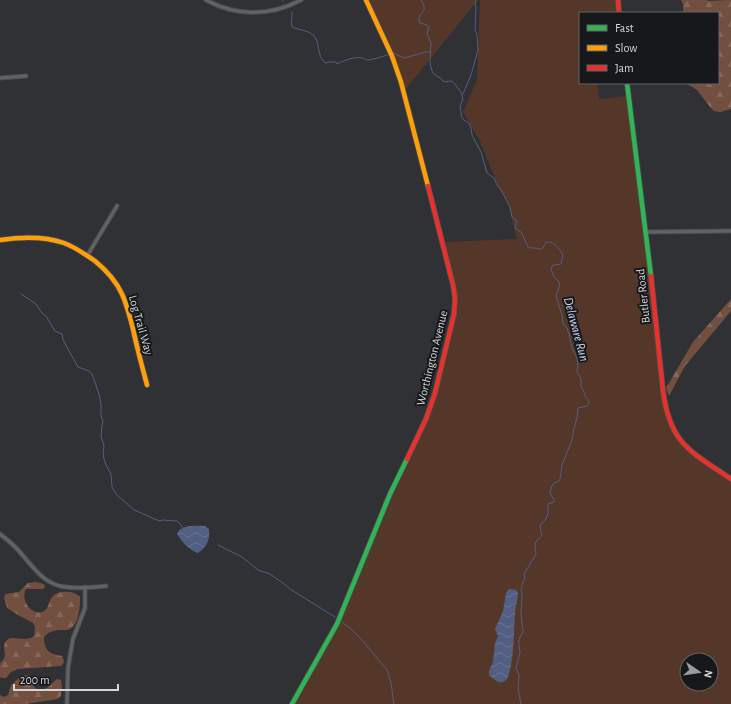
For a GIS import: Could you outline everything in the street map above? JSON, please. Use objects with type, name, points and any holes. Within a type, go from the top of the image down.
[{"type":"main road","name":"Worthington Avenue","points":[[292,704],[338,624],[390,494],[426,419],[436,393],[452,325],[454,308],[453,285],[401,82],[392,56],[366,0]]},
{"type":"main road","points":[[618,0],[619,12]]},
{"type":"main road","name":"Butler Road","points":[[627,84],[651,274],[662,383],[667,412],[677,437],[689,450],[731,479]]},
{"type":"main road","name":"Log Trail Way","points":[[0,240],[32,238],[54,240],[71,246],[106,271],[116,283],[122,294],[130,316],[147,385]]},
{"type":"street","points":[[206,0],[215,5],[232,10],[255,13],[272,11],[302,0]]},
{"type":"street","points":[[0,78],[26,76]]},
{"type":"street","points":[[87,256],[117,206]]},
{"type":"street","points":[[645,232],[731,231]]},
{"type":"street","points":[[0,534],[15,546],[36,571],[55,585],[65,587],[106,586]]},
{"type":"street","points":[[67,704],[70,650],[85,608],[85,587]]},
{"type":"shaded area","points":[[368,0],[478,0],[405,90]]},
{"type":"shaded area","points":[[480,0],[616,0],[618,12],[579,12],[579,84],[598,84],[599,99],[627,96],[663,403],[680,443],[731,480],[731,704],[292,704],[300,693],[341,620],[387,506],[433,403],[455,308],[443,242],[517,239],[508,203],[499,188],[480,141],[463,112],[477,80]]},
{"type":"green space","points":[[681,0],[731,0],[731,109],[720,112],[714,111],[697,90],[688,84],[719,84],[719,12],[683,12],[683,4]]},
{"type":"green space","points":[[731,299],[731,311],[685,366],[669,396],[666,388],[693,342]]},
{"type":"green space","points":[[36,582],[44,584],[45,587],[43,589],[26,589],[24,598],[28,606],[34,611],[44,611],[52,597],[58,593],[70,592],[80,597],[78,616],[74,625],[67,630],[51,632],[44,637],[45,645],[48,651],[62,656],[64,663],[61,666],[18,669],[11,672],[6,678],[2,678],[0,677],[0,664],[5,656],[5,643],[10,638],[26,639],[34,636],[35,627],[33,623],[7,608],[4,598],[5,594],[19,592],[28,583]]},
{"type":"green space","points":[[29,675],[32,678],[33,686],[39,691],[47,688],[57,679],[61,680],[61,696],[58,699],[25,704],[0,704],[0,695],[4,697],[8,695],[11,685],[21,676]]},
{"type":"water","points":[[205,526],[209,529],[209,537],[206,546],[198,553],[186,545],[177,534],[185,527]]},
{"type":"water","points":[[510,589],[516,590],[518,593],[515,612],[513,650],[508,677],[505,681],[501,682],[489,675],[489,671],[493,662],[495,643],[498,636],[495,629],[503,611],[506,593]]},
{"type":"waterway","name":"Delaware Run","points":[[421,0],[424,5],[424,11],[420,15],[419,20],[420,23],[429,27],[427,34],[431,43],[430,63],[432,71],[443,81],[453,82],[461,92],[463,99],[460,106],[462,118],[469,123],[472,135],[481,152],[487,173],[494,178],[510,207],[512,217],[517,221],[515,227],[516,229],[521,232],[528,247],[541,249],[546,242],[549,242],[556,246],[563,255],[561,264],[553,265],[551,269],[554,277],[560,285],[556,296],[562,315],[563,324],[567,328],[572,348],[577,358],[577,371],[581,379],[581,387],[589,402],[587,406],[578,408],[572,440],[562,465],[560,479],[554,483],[550,493],[554,502],[548,504],[546,519],[540,527],[542,535],[538,539],[535,546],[536,554],[524,574],[525,579],[521,591],[523,632],[519,639],[520,653],[516,668],[519,675],[518,688],[521,704]]},
{"type":"waterway","points":[[463,94],[471,75],[478,50],[477,35],[475,30],[476,0]]},
{"type":"waterway","points":[[292,12],[292,27],[313,35],[317,41],[320,56],[325,63],[336,62],[337,64],[356,58],[370,60],[387,55]]},
{"type":"waterway","points":[[393,53],[404,58],[430,52]]},
{"type":"waterway","points":[[21,294],[36,304],[41,312],[46,316],[55,331],[62,334],[63,340],[78,367],[89,371],[92,374],[101,404],[101,416],[103,421],[101,436],[104,446],[104,459],[111,474],[112,487],[116,494],[134,510],[160,521],[177,521],[183,528]]},
{"type":"waterway","points":[[218,545],[242,557],[258,570],[270,574],[290,589],[335,617]]},
{"type":"waterway","points":[[342,622],[362,640],[387,670],[391,683],[394,704]]},
{"type":"traffic: fast","points":[[627,84],[651,276]]},
{"type":"traffic: fast","points":[[292,704],[337,624],[390,494],[407,459]]},
{"type":"traffic: slow","points":[[366,0],[392,56],[401,82],[428,186]]},
{"type":"traffic: slow","points":[[0,240],[32,238],[56,241],[80,251],[103,268],[117,285],[122,294],[131,320],[147,385]]},
{"type":"traffic: jam","points":[[618,0],[619,12]]},
{"type":"traffic: jam","points":[[407,459],[426,419],[435,393],[454,314],[455,298],[453,285],[428,186]]},
{"type":"traffic: jam","points":[[651,276],[663,391],[666,409],[671,423],[677,435],[693,453],[731,479]]}]
